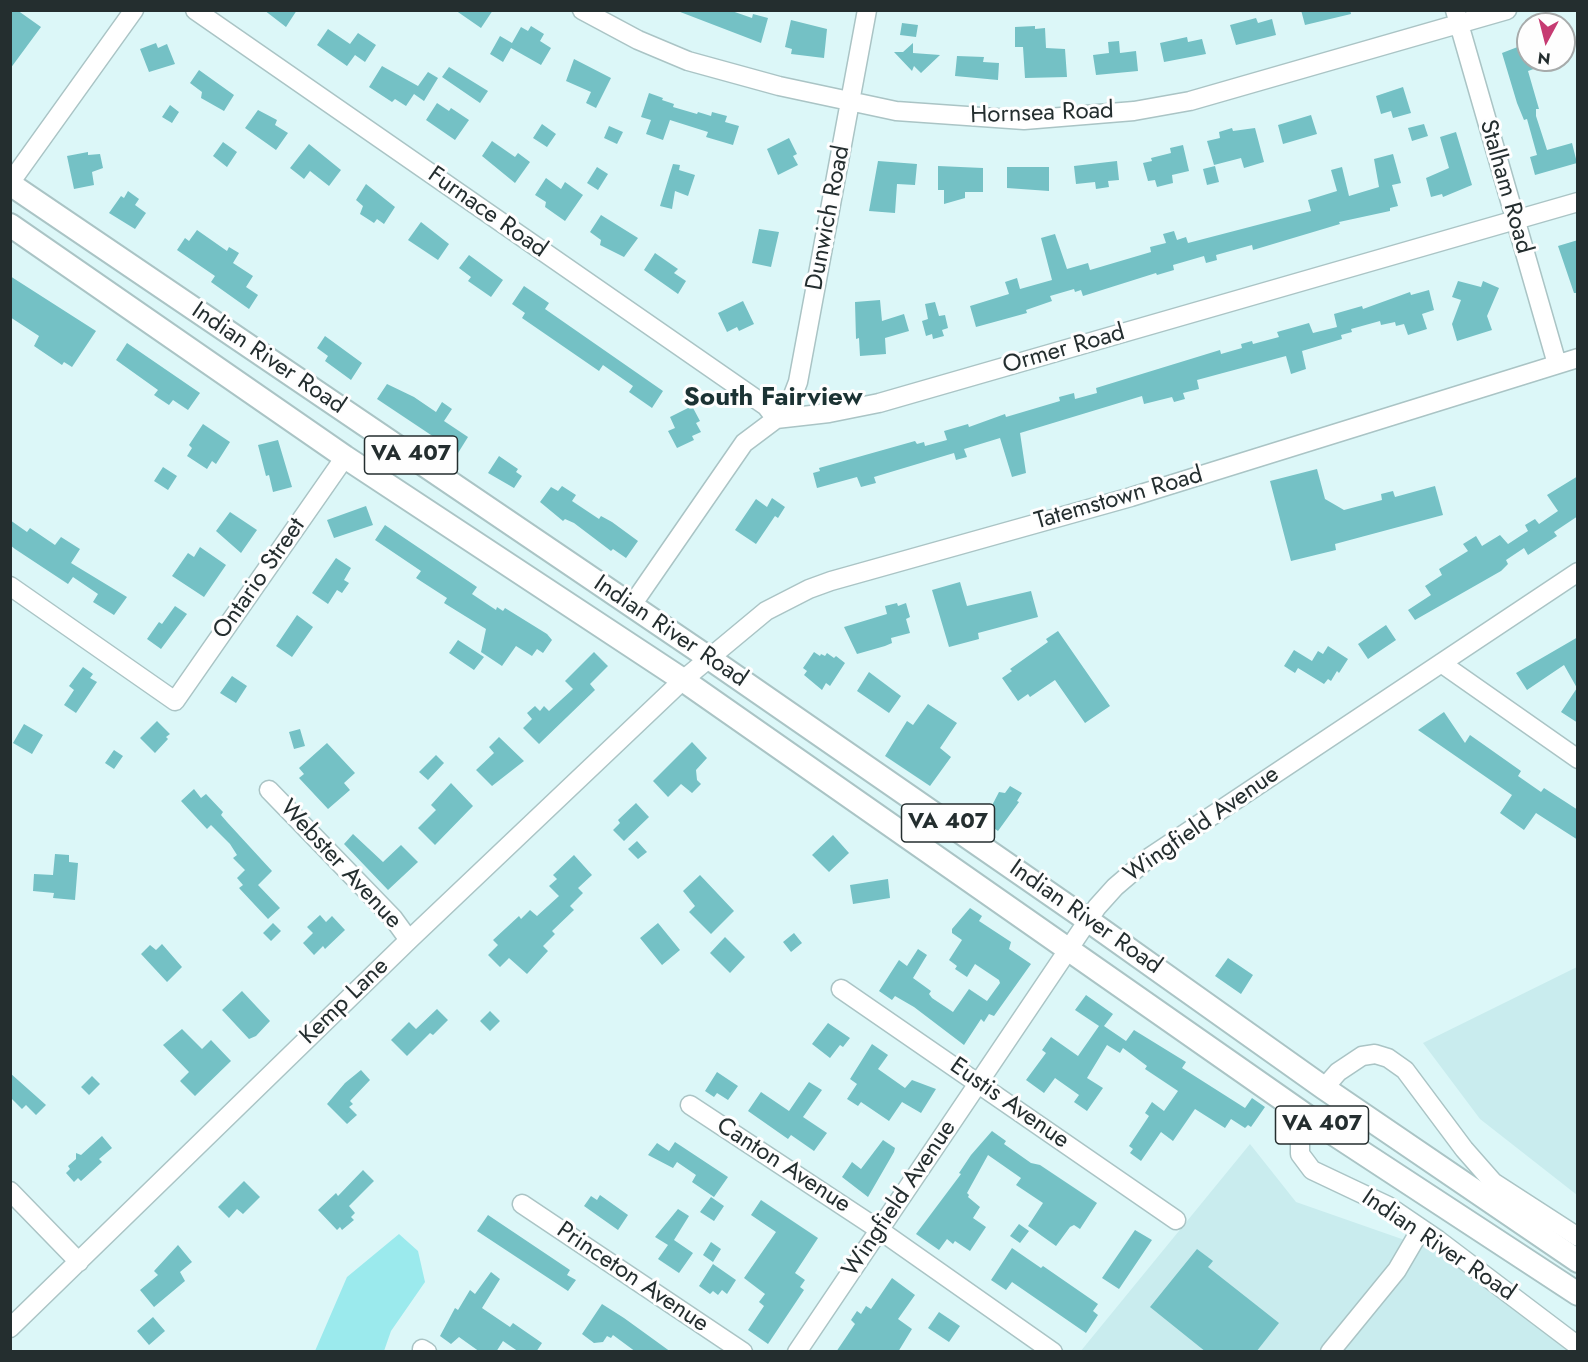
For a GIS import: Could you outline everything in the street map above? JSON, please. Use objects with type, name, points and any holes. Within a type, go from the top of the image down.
[{"type":"main road","name":"Indian River Road","points":[[10,184],[710,658],[1089,921],[1324,1089],[1578,1261]]},
{"type":"main road","name":"Indian River Road","points":[[10,225],[345,457],[683,680],[1308,1116],[1578,1294]]},
{"type":"street","points":[[10,184],[134,10]]},
{"type":"street","name":"Furnace Road","points":[[195,10],[766,406],[776,419]]},
{"type":"street","name":"Hornsea Road","points":[[582,10],[638,40],[688,61],[751,79],[896,111],[1024,120],[1134,111],[1190,101],[1256,84],[1456,17],[1507,10]]},
{"type":"street","name":"Dunwich Road","points":[[776,419],[793,395],[798,382],[867,10]]},
{"type":"street","name":"Stalham Road","points":[[1456,17],[1557,364]]},
{"type":"street","name":"Ormer Road","points":[[776,419],[829,413],[879,403],[1578,202]]},
{"type":"street","name":"Tatemstown Road","points":[[683,680],[766,611],[809,589],[831,581],[1131,497],[1578,358]]},
{"type":"street","points":[[632,605],[744,443],[776,419]]},
{"type":"street","name":"Ontario Street","points":[[10,586],[175,701],[345,457]]},
{"type":"street","name":"Wingfield Avenue","points":[[797,1352],[878,1229],[1089,921],[1115,887],[1150,857],[1578,572]]},
{"type":"street","points":[[1441,663],[1492,701],[1578,759]]},
{"type":"street","name":"Kemp Lane","points":[[10,1328],[409,940],[683,680]]},
{"type":"street","name":"Webster Avenue","points":[[270,790],[393,918],[409,940]]},
{"type":"street","name":"Eustis Avenue","points":[[841,988],[1176,1220]]},
{"type":"street","points":[[1324,1089],[1338,1072],[1362,1056],[1375,1054],[1388,1058],[1405,1070],[1464,1149],[1493,1182],[1578,1237]]},
{"type":"street","name":"Canton Avenue","points":[[690,1105],[878,1229],[1053,1352]]},
{"type":"street","name":"Indian River Road","points":[[1308,1116],[1300,1142],[1300,1154],[1312,1170],[1366,1194],[1421,1229],[1578,1346]]},
{"type":"street","points":[[10,1191],[79,1262]]},
{"type":"street","name":"Princeton Avenue","points":[[522,1204],[743,1352]]},
{"type":"street","points":[[1330,1352],[1397,1270],[1421,1229]]},
{"type":"shaded area","points":[[1577,967],[1577,1195],[1480,1119],[1423,1043]]},
{"type":"shaded area","points":[[1250,1144],[1296,1202],[1436,1251],[1570,1351],[1080,1352]]},
{"type":"water","points":[[399,1234],[418,1251],[425,1282],[391,1331],[384,1351],[315,1351],[347,1277]]},
{"type":"building","points":[[10,10],[17,10],[41,27],[10,69]]},
{"type":"building","points":[[264,10],[297,10],[286,27]]},
{"type":"building","points":[[455,10],[493,10],[481,28]]},
{"type":"building","points":[[675,10],[729,10],[752,18],[753,14],[768,18],[761,43]]},
{"type":"building","points":[[1301,10],[1350,10],[1351,14],[1305,25]]},
{"type":"building","points":[[1256,18],[1258,23],[1272,19],[1276,35],[1236,45],[1230,25]]},
{"type":"building","points":[[791,20],[827,29],[824,58],[791,54],[792,49],[785,47]]},
{"type":"building","points":[[902,23],[918,25],[916,37],[900,35]]},
{"type":"building","points":[[531,26],[544,34],[540,41],[551,48],[541,65],[511,48],[503,62],[490,54],[500,36],[512,43],[521,27],[528,31]]},
{"type":"building","points":[[1035,26],[1035,29],[1045,28],[1046,48],[1065,49],[1067,77],[1025,78],[1023,47],[1015,47],[1015,27]]},
{"type":"building","points":[[328,29],[350,44],[358,33],[376,45],[365,62],[355,55],[347,66],[317,45]]},
{"type":"building","points":[[1187,37],[1188,42],[1202,39],[1206,54],[1164,62],[1160,43]]},
{"type":"building","points":[[1119,41],[1120,53],[1136,51],[1138,71],[1096,75],[1093,55],[1109,53],[1108,42]]},
{"type":"building","points":[[156,43],[158,48],[167,44],[175,64],[149,72],[140,49]]},
{"type":"building","points":[[913,43],[913,53],[940,55],[921,73],[914,66],[912,71],[894,52],[903,52]]},
{"type":"building","points":[[1516,48],[1516,72],[1528,72],[1539,109],[1536,109],[1536,116],[1547,150],[1572,143],[1577,163],[1535,175],[1530,157],[1537,155],[1527,119],[1524,120],[1517,103],[1502,53]]},
{"type":"building","points":[[957,56],[984,57],[983,62],[999,63],[998,80],[955,76]]},
{"type":"building","points":[[574,59],[611,78],[596,108],[586,103],[591,92],[566,81]]},
{"type":"building","points":[[382,66],[418,86],[428,72],[438,78],[424,101],[414,94],[406,106],[395,99],[392,102],[369,87]]},
{"type":"building","points":[[449,67],[488,91],[480,103],[442,77]]},
{"type":"building","points":[[199,70],[234,95],[224,111],[201,98],[202,92],[190,83]]},
{"type":"building","points":[[1403,87],[1411,113],[1393,118],[1391,111],[1381,114],[1376,96]]},
{"type":"building","points":[[649,93],[674,104],[673,107],[697,114],[698,112],[711,116],[712,112],[727,116],[725,122],[739,126],[733,145],[706,137],[708,132],[670,120],[663,140],[646,134],[651,120],[641,117]]},
{"type":"building","points":[[437,103],[449,111],[451,108],[469,120],[455,140],[426,120]]},
{"type":"building","points":[[170,105],[179,112],[172,123],[162,117]]},
{"type":"building","points":[[258,110],[277,120],[275,125],[288,133],[276,150],[245,128]]},
{"type":"building","points":[[1311,115],[1317,134],[1283,144],[1278,125]]},
{"type":"building","points":[[542,124],[556,134],[547,147],[533,138]]},
{"type":"building","points":[[1424,124],[1428,136],[1412,141],[1408,128]]},
{"type":"building","points":[[609,126],[623,132],[617,144],[604,138]]},
{"type":"building","points":[[1232,128],[1233,131],[1255,128],[1264,162],[1244,168],[1241,158],[1214,165],[1207,141],[1220,138],[1219,132]]},
{"type":"building","points":[[1456,132],[1472,185],[1443,197],[1442,194],[1431,197],[1426,178],[1449,168],[1440,137]]},
{"type":"building","points":[[789,138],[797,154],[793,156],[798,165],[778,175],[767,149]]},
{"type":"building","points":[[492,141],[515,157],[518,153],[530,162],[515,183],[482,156]]},
{"type":"building","points":[[223,142],[237,152],[227,167],[213,156]]},
{"type":"building","points":[[309,144],[341,170],[329,186],[310,171],[304,179],[290,168]]},
{"type":"building","points":[[1183,145],[1189,171],[1172,175],[1173,183],[1157,187],[1155,180],[1148,181],[1143,163],[1152,161],[1151,158],[1171,153],[1170,148]]},
{"type":"building","points":[[88,152],[88,155],[100,154],[103,168],[92,172],[94,185],[74,189],[67,156]]},
{"type":"building","points":[[1393,154],[1401,183],[1392,185],[1398,206],[1390,208],[1390,211],[1339,222],[1340,224],[1253,250],[1252,245],[1216,255],[1217,260],[1206,263],[1204,256],[1173,265],[1174,270],[1157,275],[1156,273],[1083,296],[1081,290],[1075,292],[1074,289],[1050,296],[1052,301],[1026,310],[1027,313],[976,327],[970,306],[1009,294],[1005,282],[1017,278],[1020,289],[1052,280],[1041,238],[1055,234],[1067,269],[1088,263],[1090,270],[1151,252],[1150,247],[1166,243],[1163,234],[1174,231],[1177,240],[1186,237],[1188,243],[1311,211],[1308,200],[1337,191],[1331,170],[1342,167],[1349,196],[1379,187],[1374,159]]},
{"type":"building","points":[[878,161],[917,164],[915,185],[897,184],[895,213],[869,211]]},
{"type":"building","points":[[1117,161],[1119,180],[1108,181],[1109,187],[1096,189],[1095,182],[1076,184],[1074,166]]},
{"type":"building","points":[[673,164],[680,165],[679,170],[695,175],[688,196],[675,191],[672,209],[660,206]]},
{"type":"building","points":[[938,166],[983,168],[983,192],[965,192],[965,198],[944,204],[944,190],[938,190]]},
{"type":"building","points":[[1215,166],[1219,182],[1207,185],[1203,169]]},
{"type":"building","points":[[597,167],[608,174],[598,190],[587,183]]},
{"type":"building","points":[[1007,167],[1049,167],[1049,191],[1007,188]]},
{"type":"building","points":[[546,178],[561,189],[565,182],[583,195],[565,221],[545,207],[546,202],[535,195]]},
{"type":"building","points":[[366,184],[395,207],[384,224],[377,219],[374,223],[360,214],[363,206],[356,200]]},
{"type":"building","points":[[128,191],[139,199],[135,205],[146,213],[135,229],[109,213],[121,196],[124,198]]},
{"type":"building","points":[[601,215],[638,238],[624,257],[600,245],[601,240],[590,232]]},
{"type":"building","points":[[421,222],[449,244],[438,260],[408,240]]},
{"type":"building","points":[[759,229],[779,232],[771,267],[752,263]]},
{"type":"building","points":[[197,230],[227,251],[229,247],[239,253],[233,263],[253,276],[246,287],[258,295],[249,309],[211,282],[215,276],[177,250],[185,238],[189,241]]},
{"type":"building","points":[[1578,240],[1578,293],[1574,293],[1558,246]]},
{"type":"building","points":[[655,253],[678,269],[674,273],[686,281],[678,294],[644,270]]},
{"type":"building","points":[[469,255],[503,280],[491,297],[468,281],[471,277],[459,268]]},
{"type":"building","points":[[10,276],[96,331],[72,367],[64,362],[62,365],[34,346],[39,336],[10,317]]},
{"type":"building","points":[[1458,281],[1481,287],[1483,281],[1499,288],[1487,316],[1492,330],[1457,341],[1452,324],[1461,300],[1452,297]]},
{"type":"building","points":[[524,286],[549,303],[545,309],[663,391],[652,408],[629,392],[633,386],[603,365],[599,371],[522,318],[525,313],[512,304]]},
{"type":"building","points":[[1429,290],[1434,310],[1422,314],[1427,329],[1408,335],[1404,324],[1396,326],[1395,322],[1381,325],[1380,321],[1351,329],[1352,332],[1341,335],[1342,339],[1302,351],[1306,369],[1291,374],[1286,356],[1197,380],[1199,389],[1183,393],[1185,399],[1174,402],[1172,397],[1144,404],[1142,396],[1020,433],[1026,473],[1012,477],[1000,438],[964,449],[967,457],[956,460],[954,453],[874,477],[876,483],[861,487],[857,477],[817,488],[813,473],[820,471],[819,468],[915,441],[917,444],[924,442],[925,446],[947,440],[944,431],[968,424],[969,427],[1005,414],[1006,417],[1060,401],[1059,397],[1074,393],[1075,399],[1097,393],[1096,388],[1220,350],[1221,354],[1242,348],[1241,344],[1252,341],[1253,344],[1279,337],[1277,332],[1309,323],[1313,333],[1337,327],[1334,314],[1362,306],[1363,309],[1410,292],[1411,295]]},
{"type":"building","points":[[880,300],[882,321],[904,314],[909,331],[885,338],[886,354],[860,356],[859,338],[856,339],[855,302]]},
{"type":"building","points":[[743,301],[754,324],[739,331],[737,327],[727,332],[718,313]]},
{"type":"building","points":[[935,302],[939,316],[945,315],[948,328],[942,330],[944,336],[933,339],[932,334],[926,336],[922,321],[928,319],[925,304]]},
{"type":"building","points":[[325,336],[362,363],[351,380],[325,361],[328,356],[317,348]]},
{"type":"building","points":[[127,343],[200,393],[188,410],[173,400],[169,405],[154,395],[158,390],[116,360]]},
{"type":"building","points":[[387,384],[414,397],[436,412],[442,402],[452,409],[444,421],[468,437],[458,453],[377,399]]},
{"type":"building","points":[[692,406],[700,421],[696,423],[701,432],[692,436],[694,440],[677,448],[668,431],[675,428],[670,417]]},
{"type":"building","points":[[203,424],[230,442],[216,464],[212,461],[207,469],[187,456],[192,448],[189,445]]},
{"type":"building","points":[[278,440],[292,487],[273,492],[269,475],[266,476],[258,445]]},
{"type":"building","points":[[499,456],[518,469],[516,472],[522,476],[514,488],[488,473]]},
{"type":"building","points":[[163,467],[177,476],[168,490],[154,481]]},
{"type":"building","points":[[1317,469],[1325,499],[1344,510],[1382,500],[1381,494],[1393,491],[1395,497],[1435,486],[1443,515],[1335,544],[1336,550],[1291,561],[1270,481]]},
{"type":"building","points":[[1578,476],[1578,516],[1554,532],[1557,536],[1528,555],[1524,548],[1506,560],[1508,564],[1501,571],[1415,620],[1408,610],[1431,595],[1425,586],[1442,575],[1439,569],[1468,551],[1463,544],[1476,536],[1482,546],[1500,535],[1508,544],[1528,531],[1525,525],[1535,519],[1539,524],[1558,511],[1547,495]]},
{"type":"building","points":[[562,486],[576,495],[572,501],[599,519],[601,516],[612,522],[638,541],[626,558],[613,549],[611,551],[574,523],[565,519],[563,521],[540,502],[551,487],[558,491]]},
{"type":"building","points":[[772,498],[785,507],[778,518],[775,516],[756,544],[735,530],[756,499],[767,507]]},
{"type":"building","points":[[366,506],[373,525],[334,538],[327,520]]},
{"type":"building","points":[[230,512],[257,530],[241,553],[216,531]]},
{"type":"building","points":[[10,520],[27,532],[30,528],[55,545],[61,537],[80,549],[71,563],[127,597],[114,615],[93,602],[98,594],[73,577],[68,584],[10,545]]},
{"type":"building","points":[[385,525],[477,587],[472,594],[496,610],[497,607],[503,611],[505,608],[547,634],[552,640],[543,653],[537,649],[532,656],[516,646],[502,666],[481,652],[486,629],[444,603],[447,598],[416,578],[421,571],[375,540]]},
{"type":"building","points":[[200,547],[226,565],[204,597],[172,576],[188,553],[194,557]]},
{"type":"building","points":[[336,558],[351,568],[344,580],[349,583],[342,593],[337,590],[328,604],[312,593]]},
{"type":"building","points":[[960,582],[967,606],[1031,591],[1038,617],[978,633],[979,639],[949,647],[932,590]]},
{"type":"building","points":[[897,603],[898,606],[906,603],[910,617],[906,619],[910,633],[891,638],[892,643],[885,646],[857,654],[844,627],[887,614],[885,606]]},
{"type":"building","points":[[175,606],[187,614],[161,649],[147,639],[159,622],[162,624]]},
{"type":"building","points":[[297,615],[313,627],[292,657],[276,646]]},
{"type":"building","points":[[1386,625],[1396,640],[1368,659],[1358,644]]},
{"type":"building","points":[[1058,631],[1110,706],[1085,723],[1055,680],[1030,697],[1028,694],[1018,701],[1002,678],[1012,671],[1010,669],[1048,642],[1046,639]]},
{"type":"building","points":[[1578,637],[1578,723],[1561,712],[1577,688],[1564,665],[1527,690],[1516,673]]},
{"type":"building","points":[[458,640],[484,657],[474,670],[449,653]]},
{"type":"building","points":[[1328,646],[1348,659],[1331,681],[1328,679],[1324,684],[1298,668],[1295,673],[1284,666],[1294,650],[1312,661],[1318,651],[1323,654]]},
{"type":"building","points":[[594,652],[608,666],[590,684],[595,690],[539,744],[523,728],[532,719],[527,713],[535,706],[540,711],[544,706],[549,711],[573,689],[565,681]]},
{"type":"building","points":[[814,652],[820,656],[821,654],[825,656],[827,653],[834,658],[836,656],[845,663],[830,686],[826,683],[822,690],[804,675],[807,671],[803,668]]},
{"type":"building","points":[[83,667],[93,674],[90,678],[97,682],[76,713],[64,705],[74,690],[69,686]]},
{"type":"building","points":[[869,672],[901,696],[889,713],[857,691]]},
{"type":"building","points":[[232,676],[247,686],[236,703],[220,693]]},
{"type":"building","points":[[928,704],[957,723],[940,748],[951,757],[930,786],[885,756],[907,721],[913,725]]},
{"type":"building","points":[[1444,712],[1465,743],[1470,735],[1521,771],[1518,776],[1541,792],[1544,788],[1578,810],[1578,840],[1536,813],[1524,830],[1500,813],[1512,795],[1418,730]]},
{"type":"building","points":[[157,721],[170,734],[155,753],[140,738]]},
{"type":"building","points":[[24,724],[43,735],[32,754],[13,743]]},
{"type":"building","points":[[300,729],[305,746],[294,749],[289,732]]},
{"type":"building","points":[[499,737],[524,761],[492,786],[476,770],[494,753],[489,747]]},
{"type":"building","points":[[692,742],[707,758],[696,770],[697,780],[701,784],[692,793],[681,784],[668,797],[653,781]]},
{"type":"building","points":[[327,743],[355,773],[344,783],[350,790],[328,809],[299,778],[304,774],[299,768]]},
{"type":"building","points":[[114,750],[123,756],[114,769],[105,763]]},
{"type":"building","points":[[436,755],[444,763],[428,780],[419,772]]},
{"type":"building","points":[[451,783],[473,806],[435,845],[418,828],[436,810],[431,805]]},
{"type":"building","points":[[1010,786],[1022,793],[1017,801],[1019,802],[998,831],[985,822],[986,817],[999,792],[1005,793]]},
{"type":"building","points":[[194,789],[201,798],[206,794],[223,812],[221,815],[272,871],[258,885],[280,908],[268,919],[239,888],[243,885],[237,878],[245,870],[233,858],[237,855],[230,844],[211,825],[207,829],[181,801]]},
{"type":"building","points":[[636,803],[649,817],[624,841],[613,830],[620,823],[618,820]]},
{"type":"building","points":[[353,834],[383,862],[401,845],[418,862],[388,890],[344,844]]},
{"type":"building","points":[[833,835],[849,853],[829,872],[812,855]]},
{"type":"building","points":[[637,841],[647,852],[638,859],[628,849]]},
{"type":"building","points":[[55,854],[69,855],[69,862],[78,863],[75,900],[53,898],[54,893],[33,891],[34,874],[53,875]]},
{"type":"building","points":[[574,855],[592,875],[578,888],[583,893],[570,906],[574,910],[552,931],[555,934],[543,946],[548,951],[527,974],[509,958],[500,967],[488,955],[498,945],[493,940],[519,916],[521,919],[530,910],[537,916],[559,896],[549,886],[557,879],[553,875]]},
{"type":"building","points":[[700,875],[734,911],[711,934],[689,912],[695,906],[683,891]]},
{"type":"building","points":[[888,879],[890,898],[853,904],[850,885]]},
{"type":"building","points":[[970,908],[982,916],[979,921],[1011,942],[1009,949],[1031,964],[994,1016],[989,1014],[984,1022],[981,1019],[964,1045],[914,1007],[895,996],[892,1000],[879,991],[899,960],[907,966],[918,949],[927,955],[913,978],[931,991],[929,994],[932,998],[953,1012],[969,989],[987,1001],[1000,983],[999,980],[975,964],[967,977],[955,969],[957,966],[949,960],[962,940],[952,933],[952,929]]},
{"type":"building","points":[[320,915],[326,922],[332,916],[345,930],[325,949],[323,946],[314,955],[303,943],[313,933],[307,927]]},
{"type":"building","points":[[273,923],[281,931],[271,941],[263,933]]},
{"type":"building","points":[[658,923],[680,950],[662,965],[640,938]]},
{"type":"building","points":[[794,933],[802,943],[791,952],[783,942]]},
{"type":"building","points":[[725,937],[745,957],[730,973],[710,953]]},
{"type":"building","points":[[162,944],[182,967],[167,982],[141,954],[150,945],[156,950]]},
{"type":"building","points":[[1228,958],[1253,975],[1241,994],[1215,976]]},
{"type":"building","points":[[242,991],[270,1021],[256,1036],[249,1039],[222,1010]]},
{"type":"building","points":[[1086,995],[1113,1014],[1104,1026],[1126,1041],[1134,1030],[1186,1062],[1182,1068],[1245,1108],[1252,1098],[1265,1107],[1251,1127],[1248,1125],[1245,1128],[1231,1119],[1225,1128],[1195,1109],[1173,1141],[1161,1132],[1141,1161],[1130,1153],[1133,1149],[1129,1146],[1149,1116],[1145,1113],[1152,1102],[1164,1111],[1178,1091],[1145,1069],[1147,1066],[1123,1048],[1120,1053],[1107,1045],[1087,1078],[1103,1088],[1087,1111],[1074,1102],[1079,1095],[1055,1078],[1044,1093],[1026,1080],[1046,1053],[1042,1050],[1051,1037],[1078,1056],[1099,1026],[1075,1010]]},
{"type":"building","points":[[437,1009],[448,1020],[433,1035],[430,1033],[407,1056],[391,1040],[409,1022],[416,1029]]},
{"type":"building","points":[[490,1011],[500,1021],[490,1031],[480,1021]]},
{"type":"building","points":[[828,1023],[850,1038],[843,1047],[840,1045],[830,1058],[812,1044]]},
{"type":"building","points":[[182,1029],[202,1049],[211,1040],[231,1061],[195,1096],[180,1081],[189,1072],[163,1045]]},
{"type":"building","points":[[872,1044],[888,1055],[878,1069],[905,1088],[912,1080],[936,1089],[921,1113],[902,1102],[889,1121],[861,1102],[858,1106],[847,1099],[857,1084],[850,1079]]},
{"type":"building","points":[[361,1070],[370,1080],[350,1101],[353,1104],[349,1107],[357,1115],[347,1124],[327,1104],[345,1083]]},
{"type":"building","points":[[717,1072],[738,1086],[728,1100],[717,1093],[714,1097],[705,1091]]},
{"type":"building","points":[[10,1073],[46,1105],[36,1115],[26,1105],[22,1109],[10,1097]]},
{"type":"building","points":[[92,1076],[100,1084],[89,1095],[81,1087]]},
{"type":"building","points":[[809,1082],[822,1090],[803,1117],[827,1133],[814,1151],[791,1135],[788,1139],[748,1111],[761,1092],[789,1111]]},
{"type":"building","points":[[992,1131],[1006,1141],[1004,1144],[1031,1163],[1040,1165],[1097,1203],[1080,1229],[1074,1225],[1070,1227],[1056,1246],[1028,1226],[1043,1203],[1016,1185],[1021,1178],[988,1155],[967,1193],[968,1197],[980,1207],[973,1218],[986,1227],[970,1251],[955,1241],[953,1244],[947,1239],[939,1250],[916,1234],[961,1174],[959,1173],[971,1155]]},
{"type":"building","points":[[102,1136],[112,1148],[99,1159],[102,1162],[81,1181],[78,1178],[74,1182],[66,1173],[70,1169],[68,1166],[76,1159],[76,1153],[81,1155]]},
{"type":"building","points":[[883,1140],[895,1148],[894,1152],[868,1197],[842,1177],[852,1162],[861,1169]]},
{"type":"building","points":[[675,1142],[728,1177],[714,1197],[692,1182],[696,1175],[677,1162],[673,1168],[648,1155],[657,1143],[669,1151]]},
{"type":"building","points":[[363,1170],[374,1181],[349,1206],[355,1213],[351,1217],[354,1220],[342,1230],[340,1227],[337,1230],[318,1210],[336,1193],[338,1196]]},
{"type":"building","points":[[244,1181],[260,1197],[243,1214],[237,1209],[229,1218],[218,1207]]},
{"type":"building","points":[[600,1195],[628,1215],[618,1230],[584,1206],[591,1196],[597,1200]]},
{"type":"building","points":[[711,1197],[724,1206],[714,1221],[700,1212]]},
{"type":"building","points":[[761,1200],[818,1238],[795,1273],[805,1280],[800,1287],[804,1290],[768,1344],[748,1330],[764,1306],[759,1302],[765,1294],[744,1278],[776,1232],[751,1215]]},
{"type":"building","points":[[678,1209],[689,1216],[674,1240],[693,1253],[679,1273],[658,1259],[668,1245],[655,1237]]},
{"type":"building","points":[[488,1215],[570,1270],[567,1275],[576,1280],[568,1291],[477,1231]]},
{"type":"building","points":[[1019,1224],[1029,1231],[1020,1243],[1010,1236]]},
{"type":"building","points":[[1135,1230],[1152,1240],[1119,1289],[1102,1278]]},
{"type":"building","points":[[711,1242],[721,1249],[713,1262],[703,1255]]},
{"type":"building","points":[[178,1245],[192,1262],[180,1272],[185,1281],[154,1307],[140,1290],[158,1275],[154,1271]]},
{"type":"building","points":[[1012,1248],[1041,1268],[1043,1266],[1098,1304],[1093,1311],[1098,1315],[1086,1333],[1012,1282],[1006,1290],[991,1280]]},
{"type":"building","points":[[1197,1249],[1213,1261],[1208,1267],[1279,1323],[1256,1352],[1206,1352],[1150,1307]]},
{"type":"building","points":[[713,1264],[736,1280],[727,1294],[722,1290],[718,1295],[713,1291],[710,1294],[699,1286]]},
{"type":"building","points":[[491,1272],[500,1279],[482,1308],[510,1327],[513,1323],[542,1343],[536,1352],[519,1352],[503,1341],[496,1352],[480,1352],[459,1337],[451,1344],[440,1336],[455,1308],[458,1310],[470,1290],[475,1294]]},
{"type":"building","points":[[892,1278],[915,1295],[898,1319],[912,1329],[898,1352],[836,1352],[855,1324],[851,1320],[857,1311],[861,1314],[866,1306],[871,1309]]},
{"type":"building","points":[[602,1304],[671,1352],[636,1352],[613,1335],[611,1338],[607,1336],[603,1342],[594,1343],[582,1334]]},
{"type":"building","points":[[939,1312],[960,1326],[949,1342],[928,1328]]},
{"type":"building","points":[[153,1317],[165,1331],[149,1345],[137,1331]]},
{"type":"district","name":"South Fairview","points":[[773,399]]}]
